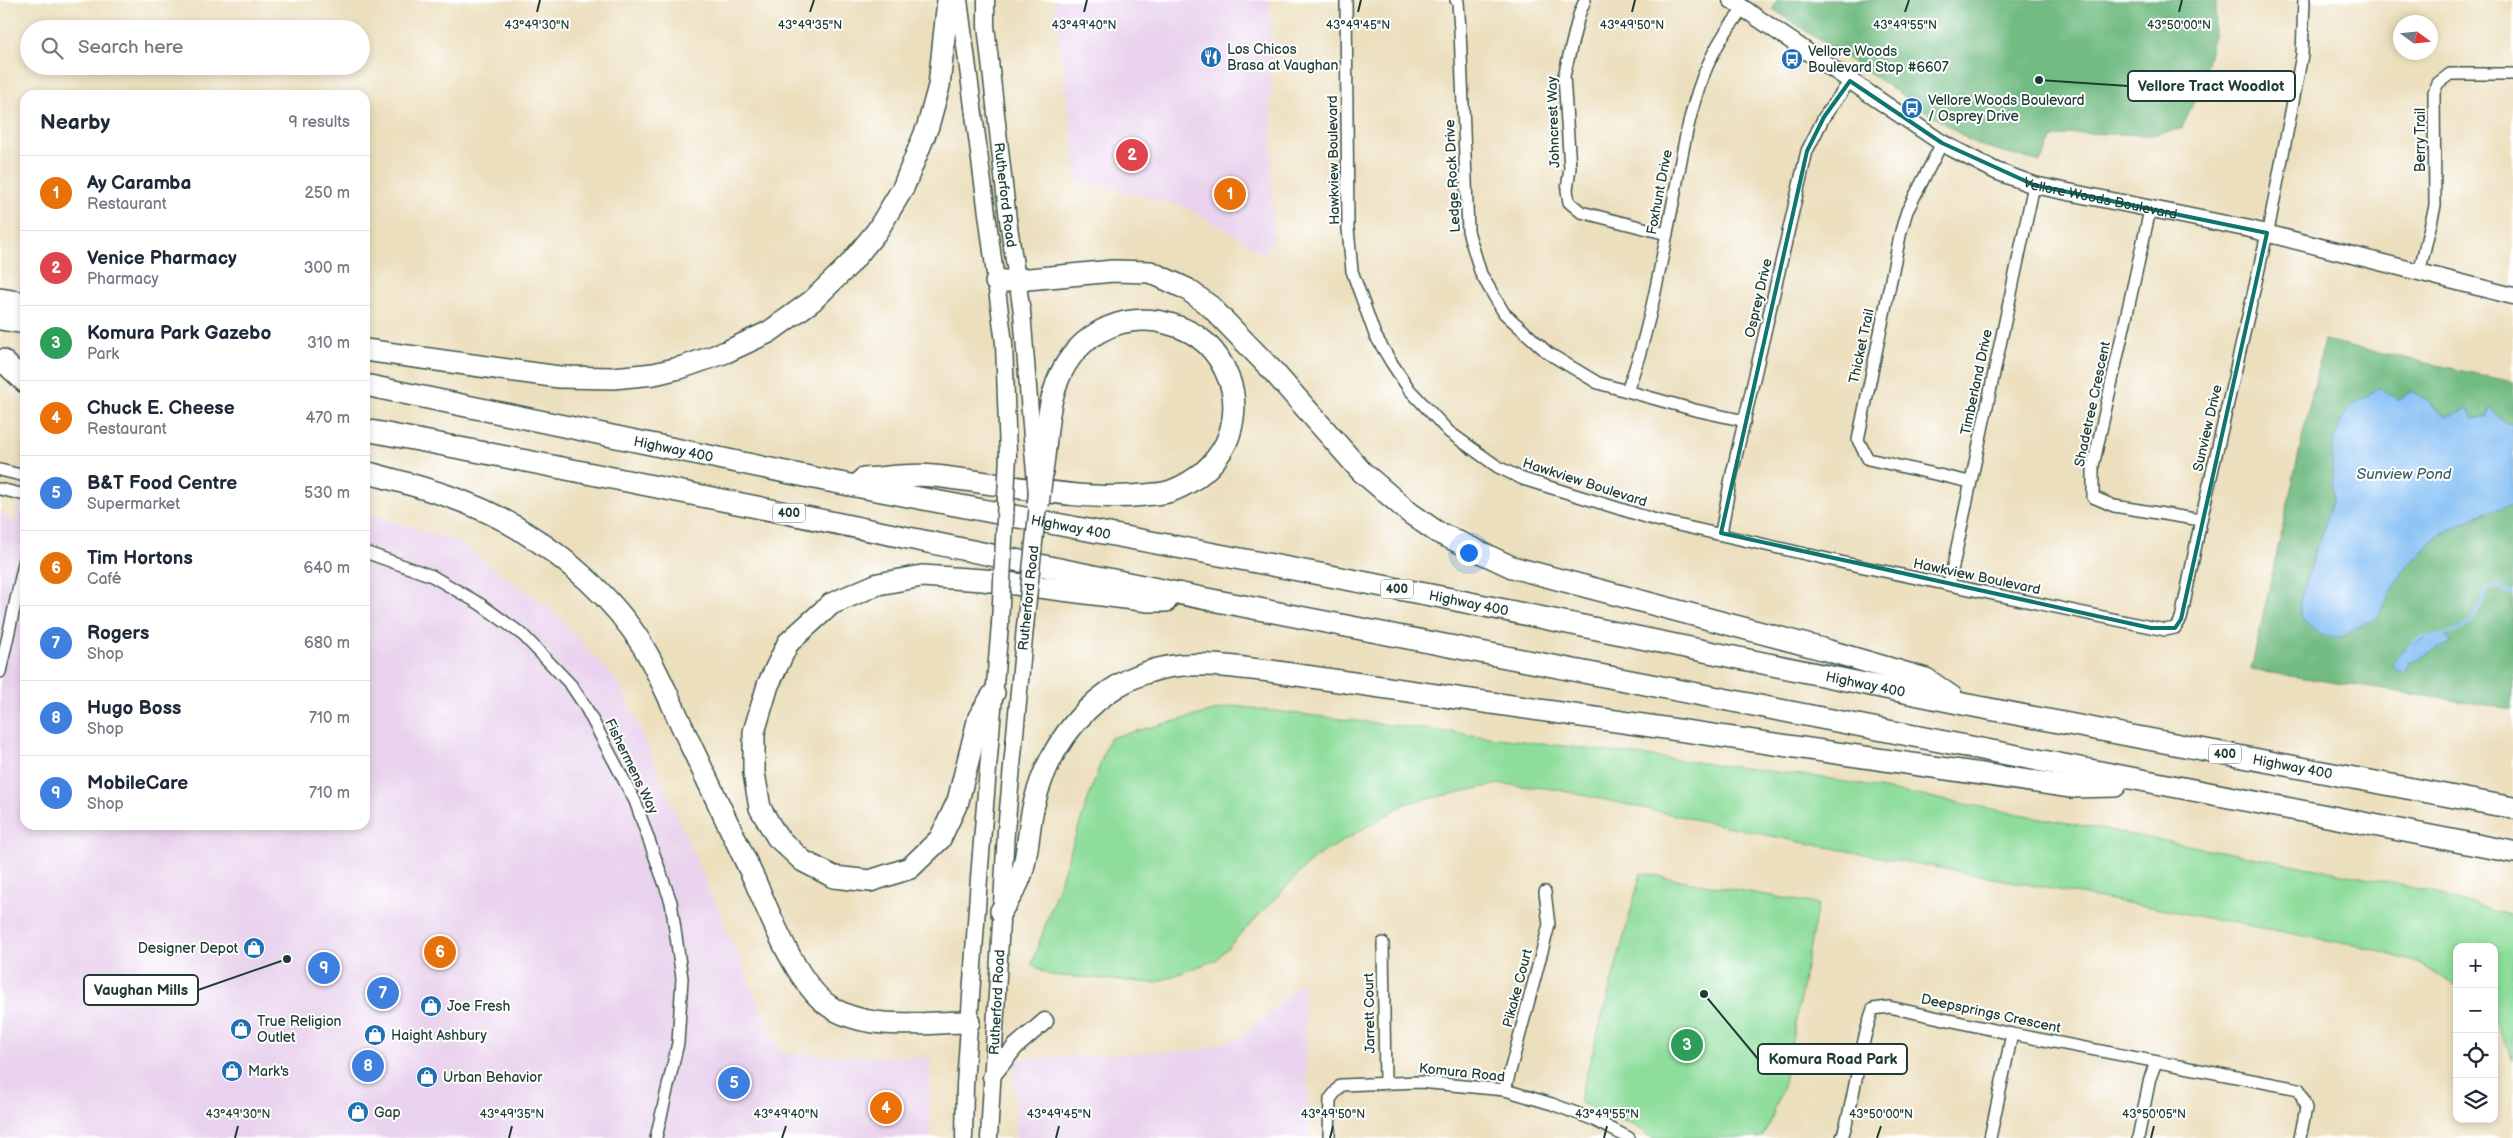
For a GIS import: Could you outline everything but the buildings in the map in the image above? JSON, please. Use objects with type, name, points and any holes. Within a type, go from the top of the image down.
[{"type":"highway","points":[[370,351],[559,377],[613,378],[654,374],[683,367],[726,352],[769,332],[812,300],[849,265],[877,231],[903,188],[928,126],[939,86],[948,0]]},
{"type":"highway","points":[[1007,280],[1112,270],[1150,272],[1187,289],[1212,308],[1272,370],[1361,471],[1410,513],[1437,532],[1512,568],[1826,650],[1926,680],[1963,704]]},
{"type":"highway","points":[[0,299],[20,301]]},
{"type":"highway","points":[[0,319],[20,322]]},
{"type":"highway","points":[[829,481],[931,476],[1076,494],[1124,497],[1170,492],[1202,474],[1218,458],[1229,436],[1234,408],[1231,384],[1221,358],[1201,337],[1157,320],[1131,319],[1112,324],[1093,334],[1078,347],[1066,363],[1054,391],[1039,449],[1038,505]]},
{"type":"highway","points":[[1,360],[20,364]]},
{"type":"highway","points":[[1,360],[20,377]]},
{"type":"highway","name":"Highway 400","points":[[370,386],[829,481],[1451,599],[1963,704],[2513,808]]},
{"type":"highway","name":"400","points":[[370,431],[576,469],[1212,600],[2154,784],[2513,852]]},
{"type":"highway","points":[[370,474],[458,500],[517,528],[566,561],[614,608],[643,646],[790,956],[818,998],[831,1008],[858,1019],[890,1023],[969,1022]]},
{"type":"highway","points":[[994,693],[979,717],[955,809],[940,839],[910,868],[870,881],[834,877],[803,861],[776,837],[760,808],[754,773],[754,732],[768,685],[788,643],[831,604],[878,584],[922,576],[983,580],[1148,601],[1212,600]]},
{"type":"highway","points":[[1001,911],[1020,878],[1034,803],[1045,774],[1058,746],[1078,717],[1099,698],[1129,680],[1150,672],[1182,665],[1218,665],[1299,674],[2071,787],[2154,784]]},
{"type":"main road","name":"Rutherford Road","points":[[959,0],[972,114],[1007,280],[1022,312],[1039,449]]},
{"type":"main road","name":"Rutherford Road","points":[[964,1138],[969,1022],[1000,624],[1008,455],[1004,343],[1007,280],[986,0]]},
{"type":"main road","name":"Vellore Woods Boulevard","points":[[1737,4],[1942,143],[1988,168],[2034,185],[2267,233],[2513,296]]},
{"type":"main road","name":"Rutherford Road","points":[[989,1138],[1006,831],[1038,505]]},
{"type":"main road","points":[[969,1022],[995,1014]]},
{"type":"main road","points":[[991,1078],[1015,1047],[1045,1021]]},
{"type":"street","name":"Hawkview Boulevard","points":[[1346,0],[1348,229],[1352,271],[1375,334],[1409,389],[1448,432],[1498,467],[1523,479],[1656,520],[1721,533],[1845,563],[2151,628],[2165,630],[2175,628]]},
{"type":"street","name":"Ledge Rock Drive","points":[[1456,0],[1458,2],[1460,30],[1467,222],[1481,274],[1504,313],[1548,353],[1598,383],[1745,421]]},
{"type":"street","name":"Johncrest Way","points":[[1585,0],[1579,15],[1564,76],[1570,168],[1567,190],[1569,202],[1580,212],[1667,234]]},
{"type":"street","name":"Sunview Drive","points":[[2175,628],[2181,619],[2201,520],[2267,233],[2302,55],[2304,0]]},
{"type":"street","name":"Foxhunt Drive","points":[[1627,391],[1645,339],[1692,106],[1698,86],[1733,20],[1737,4]]},
{"type":"street","name":"Berry Trail","points":[[2419,273],[2435,206],[2434,92],[2438,83],[2450,74],[2513,74]]},
{"type":"street","name":"Osprey Drive","points":[[1721,533],[1807,151],[1824,117],[1850,80]]},
{"type":"street","name":"Thicket Trail","points":[[1942,143],[1904,221],[1858,440],[1868,459],[1970,482]]},
{"type":"street","name":"Timberland Drive","points":[[1949,585],[2034,185]]},
{"type":"street","name":"Shadetree Crescent","points":[[2150,210],[2093,466],[2093,497],[2114,506],[2201,520]]},
{"type":"street","points":[[0,470],[20,475]]},
{"type":"street","points":[[0,490],[20,494]]},
{"type":"street","name":"Fishermens Way","points":[[370,554],[432,576],[480,604],[523,635],[571,685],[585,706],[635,801],[671,902],[682,978],[678,1043],[656,1138]]},
{"type":"street","points":[[0,672],[20,582]]},
{"type":"street","name":"Pikake Court","points":[[1505,1090],[1549,925],[1545,892]]},
{"type":"street","name":"Jarrett Court","points":[[1383,943],[1385,1082]]},
{"type":"street","name":"Deepsprings Crescent","points":[[1842,1138],[1848,1119],[1868,1023],[1873,1009],[1889,1007],[2012,1034],[2299,1089],[2306,1108],[2300,1138]]},
{"type":"street","points":[[1990,1138],[2012,1034]]},
{"type":"street","points":[[2138,1138],[2150,1078],[2156,1062]]},
{"type":"street","name":"Komura Road","points":[[1329,1138],[1330,1099],[1341,1085],[1420,1082],[1505,1090],[1552,1104],[1592,1119],[1629,1138]]},
{"type":"highlighted area","points":[[1850,81],[1942,143],[2034,185],[2267,233],[2181,619],[2175,628],[2151,628],[1721,533],[1807,151],[1824,117]]},
{"type":"shaded area","points":[[1054,0],[1270,0],[1273,240],[1263,255],[1239,237],[1186,207],[1078,181]]},
{"type":"shaded area","points":[[20,496],[20,830],[370,830],[370,514],[458,542],[552,610],[620,684],[780,1053],[930,1058],[930,1138],[0,1138],[0,509],[13,523],[6,561]]},
{"type":"shaded area","points":[[1303,980],[1310,1138],[1015,1138],[1015,1059],[1198,1050],[1242,1038]]},
{"type":"green space","points":[[1777,0],[2216,0],[2216,16],[2214,32],[2201,83],[2181,129],[2151,135],[2074,133],[2053,138],[2040,162],[1975,144],[1773,9]]},
{"type":"green space","points":[[2324,340],[2513,382],[2513,424],[2505,423],[2489,408],[2487,416],[2474,419],[2468,410],[2445,417],[2427,400],[2399,399],[2378,388],[2353,405],[2340,421],[2332,451],[2333,499],[2304,585],[2378,616],[2401,574],[2415,556],[2427,545],[2468,521],[2513,504],[2513,709],[2251,670]]},
{"type":"green space","points":[[1234,706],[1819,777],[2409,886],[2513,916],[2513,1061],[2498,1028],[2498,943],[2453,943],[2453,984],[2420,964],[2369,948],[1800,842],[1554,789],[1499,784],[1407,803],[1314,858],[1216,960],[1155,983],[1049,975],[1032,964],[1109,738]]},
{"type":"green space","points":[[1641,873],[1818,904],[1784,1083],[1769,1126],[1760,1138],[1652,1138],[1637,1127],[1579,1102]]},
{"type":"water","name":"Sunview Pond","points":[[2378,388],[2399,399],[2412,391],[2427,400],[2445,417],[2468,409],[2474,419],[2487,416],[2490,407],[2505,423],[2513,424],[2513,504],[2473,517],[2437,537],[2405,568],[2378,616],[2340,638],[2321,635],[2302,620],[2300,601],[2333,499],[2332,451],[2340,421],[2353,405]]},
{"type":"water","points":[[2437,634],[2448,637],[2450,643],[2410,662],[2406,672],[2395,670],[2392,664],[2402,653],[2417,642]]},
{"type":"waterway","points":[[2408,648],[2419,639],[2448,634],[2462,629],[2478,611],[2486,589],[2497,586],[2506,592],[2513,593]]},
{"type":"place","name":"Los Chicos Brasa at Vaughan","points":[[1211,57]]},
{"type":"place","name":"Vellore Woods Boulevard Stop #6607","points":[[1792,59]]},
{"type":"place","name":"Vellore Tract Woodlot","points":[[2039,80]]},
{"type":"place","name":"Vellore Woods Boulevard / Osprey Drive","points":[[1912,108]]},
{"type":"place","name":"Venice Pharmacy","points":[[1132,155]]},
{"type":"place","name":"Ay Caramba","points":[[1230,194]]},
{"type":"place","name":"Designer Depot","points":[[254,948]]},
{"type":"place","name":"Tim Hortons","points":[[440,952]]},
{"type":"place","name":"Vaughan Mills","points":[[287,959]]},
{"type":"place","name":"MobileCare","points":[[324,968]]},
{"type":"place","name":"Rogers","points":[[383,993]]},
{"type":"place","name":"Komura Road Park","points":[[1704,994]]},
{"type":"place","name":"Joe Fresh","points":[[431,1006]]},
{"type":"place","name":"True Religion Outlet","points":[[241,1029]]},
{"type":"place","name":"Haight Ashbury","points":[[375,1035]]},
{"type":"place","name":"Komura Park Gazebo","points":[[1687,1045]]},
{"type":"place","name":"Hugo Boss","points":[[368,1066]]},
{"type":"place","name":"Mark's","points":[[232,1071]]},
{"type":"place","name":"Urban Behavior","points":[[427,1077]]},
{"type":"place","name":"B&T Food Centre","points":[[734,1083]]},
{"type":"place","name":"Chuck E. Cheese","points":[[886,1108]]},
{"type":"place","name":"Gap","points":[[358,1112]]}]
